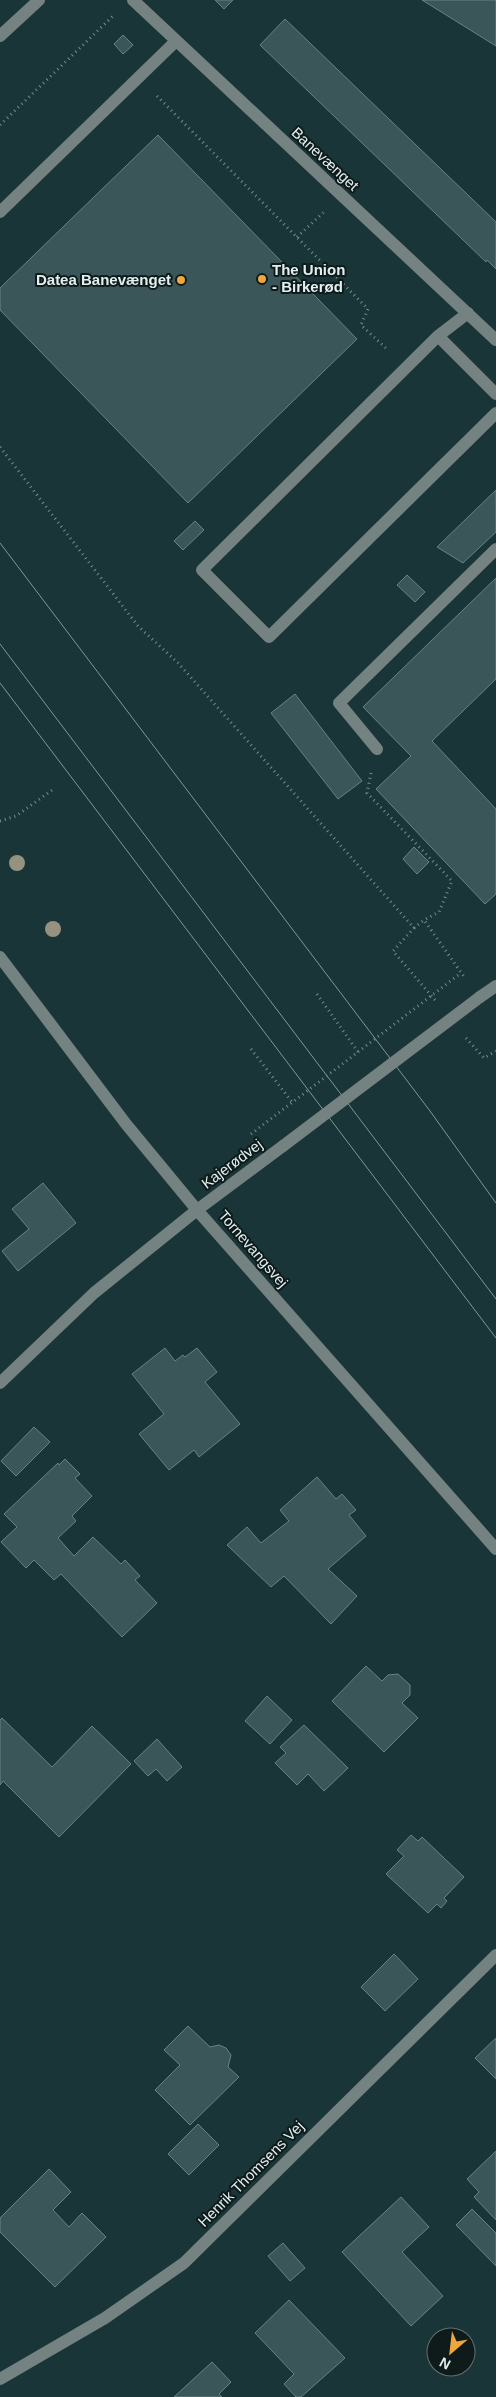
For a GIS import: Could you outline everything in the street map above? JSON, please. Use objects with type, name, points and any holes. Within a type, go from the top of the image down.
[{"type":"street","points":[[0,36],[39,0]]},
{"type":"street","name":"Banevænget","points":[[133,0],[175,42],[496,340]]},
{"type":"street","points":[[0,212],[175,42]]},
{"type":"street","points":[[468,314],[438,336],[202,570],[269,637],[496,413]]},
{"type":"street","points":[[438,336],[496,394]]},
{"type":"street","points":[[376,749],[339,703],[496,549]]},
{"type":"street","name":"Tornevangsvej","points":[[0,957],[126,1124],[198,1210],[496,1549]]},
{"type":"street","name":"Kajerødvej","points":[[0,1383],[94,1293],[198,1210],[496,986]]},
{"type":"street","name":"Henrik Thomsens Vej","points":[[0,2379],[105,2318],[184,2263],[496,1954]]},
{"type":"path","points":[[0,125],[116,13]]},
{"type":"path","points":[[138,78],[368,309],[361,325],[407,367]]},
{"type":"path","points":[[297,237],[341,196]]},
{"type":"path","points":[[0,447],[138,626],[178,663],[414,928]]},
{"type":"path","points":[[376,749],[367,793],[452,881],[439,912],[414,928],[393,951],[435,1001]]},
{"type":"path","points":[[0,821],[16,816],[54,788]]},
{"type":"path","points":[[424,920],[458,969]]},
{"type":"path","points":[[251,1134],[461,974]]},
{"type":"path","points":[[317,994],[358,1052]]},
{"type":"path","points":[[466,1037],[484,1058],[496,1051]]},
{"type":"path","points":[[251,1049],[292,1102]]},
{"type":"building","points":[[215,0],[233,0],[224,9]]},
{"type":"building","points":[[422,0],[496,0],[496,46]]},
{"type":"building","points":[[285,19],[496,222],[496,269],[487,260],[486,262],[260,45]]},
{"type":"building","points":[[123,35],[133,45],[123,54],[114,44]]},
{"type":"building","points":[[158,135],[357,339],[188,503],[0,310],[0,288]]},
{"type":"building","points":[[496,490],[496,532],[463,563],[437,547]]},
{"type":"building","points":[[195,521],[204,530],[183,550],[174,541]]},
{"type":"building","points":[[407,575],[425,592],[415,602],[397,585]]},
{"type":"building","points":[[496,578],[496,679],[432,741],[496,809],[496,894],[485,904],[376,789],[411,756],[363,707]]},
{"type":"building","points":[[295,694],[362,781],[338,799],[271,713]]},
{"type":"building","points":[[414,847],[429,862],[417,874],[403,859]]},
{"type":"building","points":[[43,1183],[76,1223],[18,1271],[2,1251],[29,1229],[12,1209]]},
{"type":"building","points":[[165,1348],[175,1361],[183,1355],[185,1357],[197,1348],[217,1372],[205,1382],[240,1424],[199,1457],[194,1450],[169,1470],[139,1434],[164,1414],[132,1374]]},
{"type":"building","points":[[34,1427],[50,1442],[16,1476],[1,1461]]},
{"type":"building","points":[[65,1459],[80,1474],[75,1478],[92,1496],[72,1516],[76,1521],[58,1538],[74,1556],[93,1537],[121,1564],[125,1560],[140,1576],[135,1580],[157,1603],[122,1637],[61,1574],[54,1580],[34,1560],[26,1568],[1,1542],[17,1527],[4,1514],[58,1463],[59,1465]]},
{"type":"building","points":[[317,1477],[336,1499],[342,1494],[356,1510],[349,1515],[366,1536],[328,1569],[357,1596],[331,1624],[284,1576],[271,1587],[227,1545],[247,1527],[261,1543],[289,1521],[280,1510]]},
{"type":"building","points":[[366,1666],[382,1681],[388,1675],[398,1674],[410,1685],[410,1695],[402,1703],[418,1718],[384,1752],[332,1701]]},
{"type":"building","points":[[267,1696],[292,1720],[270,1744],[245,1721]]},
{"type":"building","points":[[2,1718],[52,1767],[92,1726],[131,1764],[59,1837],[3,1781],[0,1785],[0,1720]]},
{"type":"building","points":[[304,1725],[348,1768],[324,1791],[308,1774],[297,1785],[275,1763],[286,1753],[280,1747]]},
{"type":"building","points":[[157,1739],[182,1767],[167,1781],[156,1769],[148,1776],[134,1761]]},
{"type":"building","points":[[411,1835],[418,1841],[422,1837],[464,1877],[444,1898],[447,1901],[441,1908],[437,1904],[428,1913],[386,1874],[404,1856],[397,1850]]},
{"type":"building","points":[[394,1954],[418,1979],[385,2011],[361,1987]]},
{"type":"building","points":[[188,2026],[210,2047],[219,2045],[226,2048],[231,2055],[228,2067],[239,2077],[190,2125],[155,2090],[180,2065],[164,2050]]},
{"type":"building","points":[[496,2038],[496,2079],[475,2058]]},
{"type":"building","points":[[198,2124],[219,2145],[189,2175],[168,2154]]},
{"type":"building","points":[[496,2151],[496,2220],[474,2197],[479,2192],[467,2179]]},
{"type":"building","points":[[49,2169],[71,2192],[53,2210],[69,2227],[82,2213],[106,2237],[55,2287],[0,2232],[0,2218]]},
{"type":"building","points":[[401,2197],[429,2227],[402,2252],[443,2296],[411,2326],[342,2252]]},
{"type":"building","points":[[472,2209],[496,2233],[496,2266],[456,2225]]},
{"type":"building","points":[[283,2243],[305,2268],[290,2281],[268,2256]]},
{"type":"building","points":[[289,2300],[345,2358],[301,2397],[296,2397],[284,2384],[294,2374],[255,2333]]},
{"type":"building","points":[[212,2362],[231,2382],[219,2394],[222,2397],[174,2397]]},
{"type":"tram line","points":[[0,543],[430,1111],[496,1203]]},
{"type":"tram line","points":[[0,644],[496,1299]]},
{"type":"tram line","points":[[0,683],[496,1338]]},
{"type":"place","name":"The Union - Birkerød","points":[[262,279]]},
{"type":"place","name":"Datea Banevænget","points":[[181,280]]}]
